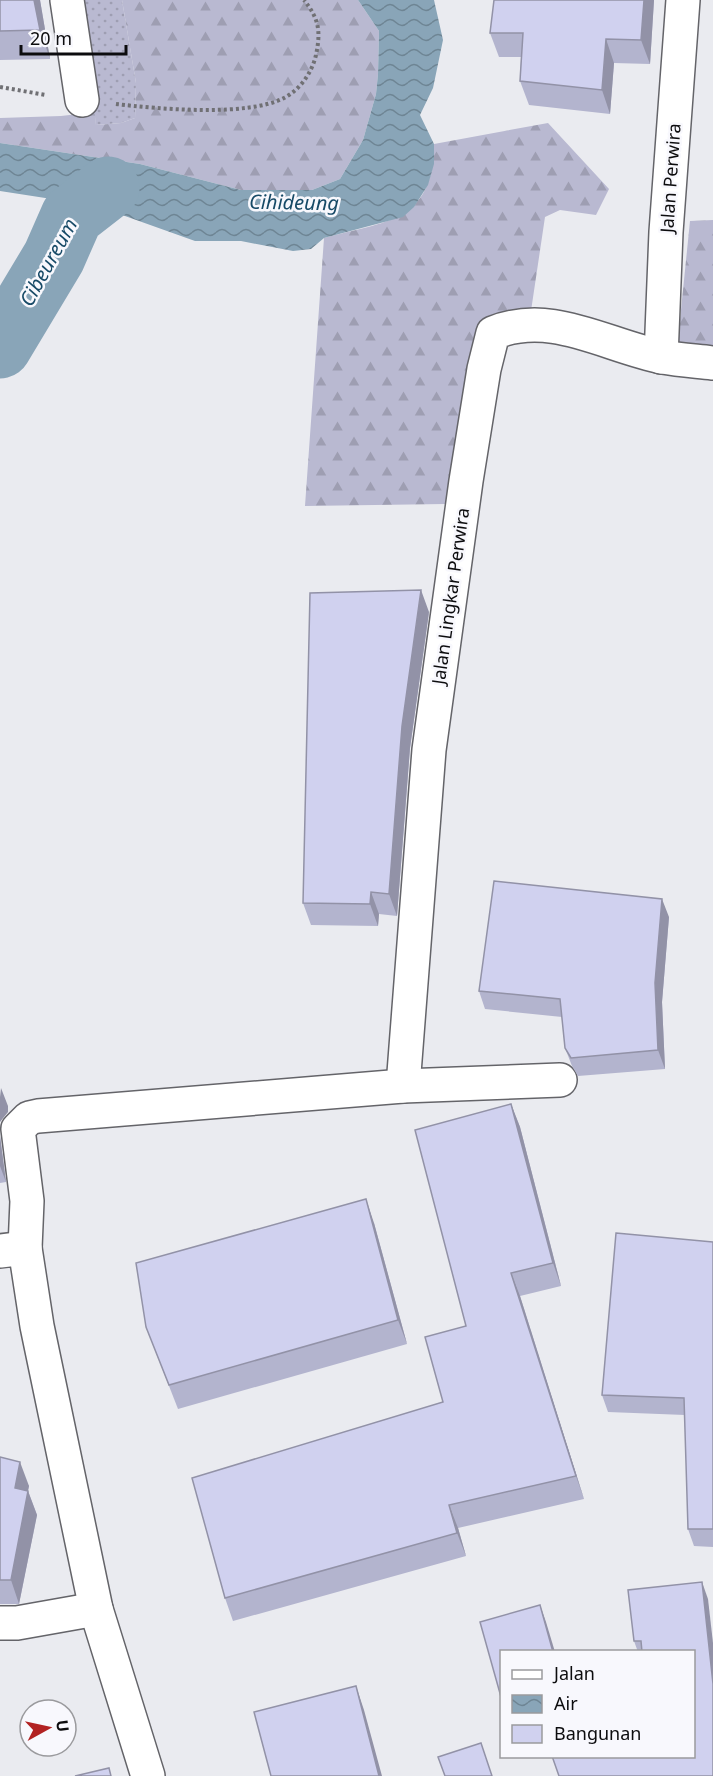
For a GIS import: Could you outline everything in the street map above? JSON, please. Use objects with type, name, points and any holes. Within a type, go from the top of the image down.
[{"type":"street","points":[[67,0],[82,100]]},
{"type":"street","name":"Jalan Perwira","points":[[661,357],[667,224],[683,0]]},
{"type":"street","name":"Jalan Lingkar Perwira","points":[[403,1086],[429,750],[466,481],[484,369],[493,333],[508,327],[567,326],[661,357],[713,363]]},
{"type":"street","points":[[148,1776],[96,1609],[37,1326],[13,1249],[27,1201],[18,1129],[29,1118],[176,1102],[403,1086],[560,1080]]},
{"type":"street","points":[[0,1623],[17,1623],[96,1609]]},
{"type":"path","points":[[0,87],[82,100],[181,110],[225,109],[284,98],[304,82],[314,63],[320,29],[314,13],[304,0]]},
{"type":"green space","points":[[80,0],[122,0],[136,83],[135,118],[121,123],[96,125]]},
{"type":"green space","points":[[122,0],[358,0],[379,31],[376,94],[363,140],[340,179],[312,190],[241,190],[140,164],[0,143],[0,118],[61,116],[95,112],[96,125],[121,123],[135,118],[136,83]]},
{"type":"green space","points":[[548,123],[609,189],[596,215],[560,210],[545,217],[531,311],[494,325],[456,493],[445,504],[305,506],[324,238],[386,222],[415,204],[425,190],[432,170],[434,144]]},
{"type":"green space","points":[[713,220],[713,353],[677,349],[690,221]]},
{"type":"water","name":"Cihideung","points":[[358,0],[434,0],[443,40],[433,88],[420,115],[434,144],[434,164],[428,185],[414,207],[403,217],[324,238],[311,249],[293,251],[241,241],[195,241],[97,206],[0,191],[0,143],[140,164],[241,190],[312,190],[340,179],[363,140],[376,94],[379,31]]},
{"type":"building","points":[[0,0],[34,0],[40,30],[0,31]]},
{"type":"building","points":[[494,0],[644,0],[641,40],[606,39],[602,90],[520,81],[523,33],[490,33]]},
{"type":"building","points":[[421,590],[402,726],[389,894],[371,892],[370,904],[303,903],[310,593]]},
{"type":"building","points":[[494,881],[662,899],[655,983],[658,1050],[571,1058],[565,1048],[560,999],[479,991]]},
{"type":"building","points":[[511,1104],[553,1263],[511,1273],[576,1476],[449,1505],[457,1533],[225,1598],[192,1478],[443,1402],[425,1337],[466,1326],[415,1130]]},
{"type":"building","points":[[366,1199],[398,1320],[169,1385],[146,1327],[136,1263]]},
{"type":"building","points":[[616,1233],[713,1242],[713,1529],[688,1529],[684,1398],[602,1395]]},
{"type":"building","points":[[0,1457],[20,1462],[15,1488],[28,1491],[11,1580],[0,1580]]},
{"type":"building","points":[[702,1582],[713,1684],[713,1776],[559,1776],[553,1758],[695,1758],[695,1650],[642,1650],[641,1641],[634,1641],[628,1590]]},
{"type":"building","points":[[540,1605],[552,1650],[500,1650],[500,1693],[480,1622]]},
{"type":"building","points":[[356,1686],[379,1776],[271,1776],[254,1712]]},
{"type":"building","points":[[481,1743],[492,1776],[445,1776],[438,1757]]},
{"type":"building","points":[[109,1768],[111,1776],[75,1776]]},
{"type":"waterway","name":"Cibeureum","points":[[0,347],[54,257],[72,216],[108,188]]}]
